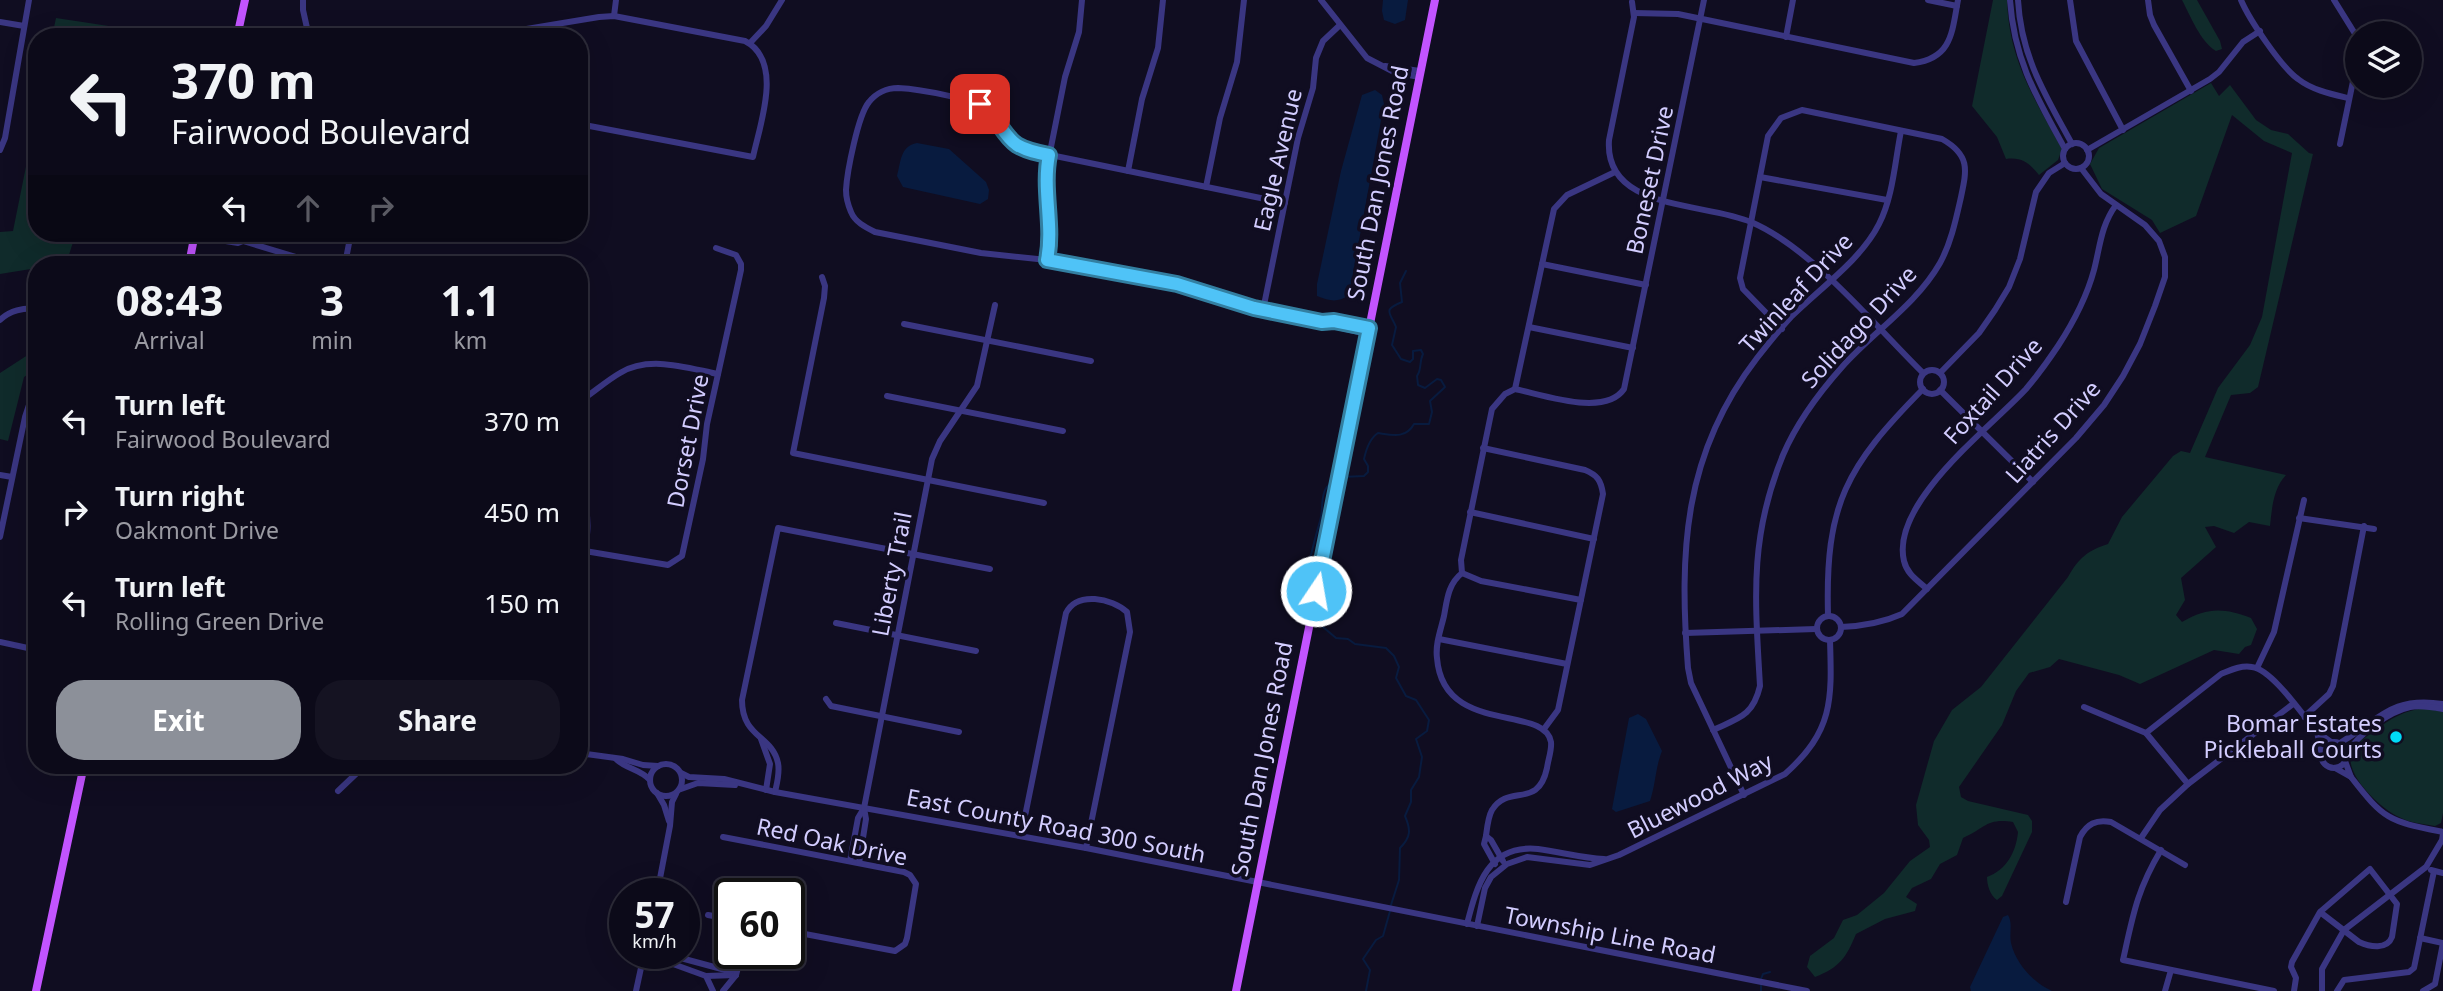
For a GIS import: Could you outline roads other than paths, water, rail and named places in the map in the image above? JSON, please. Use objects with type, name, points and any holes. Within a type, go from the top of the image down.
[{"type":"main road","points":[[239,28],[245,0]]},
{"type":"main road","name":"South Dan Jones Road","points":[[1236,991],[1435,0]]},
{"type":"main road","points":[[36,991],[81,774]]},
{"type":"street","points":[[0,150],[5,138],[29,0]]},
{"type":"street","points":[[303,0],[307,28]]},
{"type":"street","points":[[614,16],[616,0]]},
{"type":"street","points":[[750,43],[766,26],[782,0]]},
{"type":"street","points":[[1047,260],[1051,235],[1046,181],[1049,155],[1065,77],[1079,32],[1082,0]]},
{"type":"street","points":[[1128,171],[1142,99],[1158,48],[1163,0]]},
{"type":"street","points":[[1206,187],[1220,118],[1237,62],[1244,0]]},
{"type":"street","points":[[1321,0],[1363,54],[1379,66],[1420,74]]},
{"type":"street","name":"Boneset Drive","points":[[1515,390],[1590,404],[1613,401],[1624,389],[1704,0]]},
{"type":"street","points":[[1786,37],[1794,0]]},
{"type":"street","points":[[1634,13],[1674,13],[1914,63],[1928,61],[1946,48],[1951,36],[1957,3],[1928,0]]},
{"type":"street","points":[[2010,0],[2012,24],[2024,70],[2065,149],[2065,163],[2072,169],[2081,168],[2089,159],[2087,150],[2080,144],[2072,144],[2065,149]]},
{"type":"street","points":[[2018,0],[2020,23],[2032,68],[2072,144]]},
{"type":"street","points":[[2070,0],[2076,41],[2123,130]]},
{"type":"street","points":[[2148,0],[2154,25],[2191,91]]},
{"type":"street","points":[[2241,0],[2285,67],[2298,79],[2322,92],[2345,97]]},
{"type":"street","points":[[2334,0],[2347,21]]},
{"type":"street","points":[[1632,2],[1634,13],[1609,140],[1609,153],[1615,172],[1636,191],[1663,200],[1728,214],[1772,232],[1795,248],[1831,280],[1923,373]]},
{"type":"street","points":[[532,28],[614,16],[735,38],[758,49],[765,65],[767,79],[763,110],[752,157],[588,126]]},
{"type":"street","points":[[0,22],[24,26]]},
{"type":"street","name":"Eagle Avenue","points":[[1263,310],[1298,138],[1313,88],[1319,50],[1323,41],[1340,25]]},
{"type":"street","points":[[2087,150],[2191,91],[2218,72],[2243,42],[2260,31]]},
{"type":"street","points":[[1285,203],[1031,151],[1018,145],[1007,135],[992,113],[980,104],[905,88],[892,88],[876,95],[868,103],[860,120],[846,191],[852,214],[863,226],[875,232],[981,253],[1047,260],[1177,284],[1263,310],[1322,322],[1334,321],[1368,331]]},
{"type":"street","points":[[2340,144],[2348,98]]},
{"type":"street","points":[[0,101],[11,103]]},
{"type":"street","name":"Solidago Drive","points":[[1713,730],[1743,716],[1752,708],[1760,685],[1755,561],[1768,494],[1783,456],[1805,412],[1843,366],[1921,290],[1940,262],[1955,222],[1966,173],[1960,152],[1942,139],[1802,110],[1781,118],[1768,136],[1760,177]]},
{"type":"street","name":"Twinleaf Drive","points":[[1744,795],[1691,683],[1685,633],[1683,564],[1698,475],[1727,404],[1756,360],[1782,329],[1867,243],[1878,227],[1887,200],[1901,131]]},
{"type":"street","points":[[1940,373],[1979,333],[2009,287],[2020,259],[2036,192],[2049,173],[2065,163]]},
{"type":"street","name":"Liatris Drive","points":[[1841,628],[1885,622],[1902,614],[2076,438],[2104,405],[2140,344],[2165,277],[2165,257],[2159,242],[2145,225],[2101,194],[2081,168]]},
{"type":"street","points":[[1496,866],[1484,844],[1492,810],[1514,796],[1534,792],[1541,786],[1551,744],[1544,729],[1534,724],[1480,713],[1457,700],[1443,682],[1439,670],[1439,639],[1451,585],[1462,573],[1461,560],[1492,409],[1505,394],[1515,390],[1557,203],[1567,195],[1615,172]]},
{"type":"street","points":[[1782,329],[1743,289],[1740,278],[1760,177],[1887,200]]},
{"type":"street","name":"Foxtail Drive","points":[[1927,589],[1908,572],[1904,559],[1904,541],[1916,509],[1936,478],[2027,387],[2058,346],[2080,308],[2094,272],[2107,217],[2116,205]]},
{"type":"street","points":[[246,242],[293,256]]},
{"type":"street","name":"Dorset Drive","points":[[588,552],[668,565],[682,556],[741,264],[736,255],[716,248]]},
{"type":"street","points":[[1542,264],[1646,285]]},
{"type":"street","points":[[822,277],[825,286],[824,298],[793,453],[1044,503]]},
{"type":"street","name":"Liberty Trail","points":[[859,863],[866,819],[864,808],[928,480],[937,447],[977,386],[995,305]]},
{"type":"street","points":[[0,320],[8,314],[28,309]]},
{"type":"street","points":[[905,324],[1091,361]]},
{"type":"street","points":[[1529,327],[1633,348]]},
{"type":"street","points":[[588,396],[620,373],[639,366],[669,365],[718,374]]},
{"type":"street","points":[[1930,370],[1940,373],[1944,383],[1940,390],[1933,393],[1923,389],[1920,380],[1923,373],[1930,370]]},
{"type":"street","points":[[1828,615],[1829,550],[1843,493],[1868,449],[1923,389]]},
{"type":"street","points":[[1940,390],[2033,482]]},
{"type":"street","points":[[887,396],[1063,431]]},
{"type":"street","points":[[0,537],[28,404]]},
{"type":"street","points":[[1483,448],[1585,470],[1599,479],[1603,494],[1558,710],[1544,729]]},
{"type":"street","points":[[0,475],[12,477]]},
{"type":"street","points":[[2254,667],[2274,632],[2304,500]]},
{"type":"street","points":[[1470,512],[1594,539]]},
{"type":"street","points":[[2299,518],[2374,529]]},
{"type":"street","points":[[2304,717],[2329,694],[2333,686],[2364,526]]},
{"type":"street","points":[[775,792],[777,760],[771,748],[747,725],[742,700],[778,528],[990,569]]},
{"type":"street","points":[[1462,573],[1482,581],[1581,600]]},
{"type":"street","points":[[1021,836],[1066,612],[1070,605],[1078,600],[1102,601],[1125,610],[1129,615],[1130,627],[1086,848]]},
{"type":"street","points":[[1828,615],[1838,620],[1841,628],[1839,635],[1830,640],[1820,637],[1816,629],[1819,620],[1828,615]]},
{"type":"street","points":[[836,623],[976,651]]},
{"type":"street","points":[[1685,633],[1816,629]]},
{"type":"street","points":[[1439,639],[1567,664]]},
{"type":"street","name":"Bluewood Way","points":[[1496,866],[1527,857],[1590,865],[1609,859],[1785,774],[1807,754],[1823,727],[1830,700],[1830,640]]},
{"type":"street","points":[[0,642],[28,648]]},
{"type":"street","points":[[2146,733],[2221,674],[2235,668],[2254,667],[2272,678],[2317,733],[2331,742],[2340,743],[2393,707],[2425,701],[2443,706]]},
{"type":"street","points":[[826,699],[831,706],[959,732]]},
{"type":"street","points":[[2141,838],[2160,810],[2188,784],[2293,704]]},
{"type":"street","points":[[2322,991],[2322,969],[2344,930],[2426,867],[2442,840],[2443,833],[2391,820],[2371,803],[2351,777],[2345,761],[2347,752],[2359,739],[2394,713],[2420,706],[2443,706]]},
{"type":"street","points":[[2084,707],[2146,733],[2188,784]]},
{"type":"street","points":[[2317,733],[2323,762],[2351,777]]},
{"type":"street","points":[[761,740],[770,764],[766,790]]},
{"type":"street","points":[[2321,750],[2331,742]]},
{"type":"street","points":[[2340,743],[2347,752]]},
{"type":"street","points":[[588,754],[623,759],[643,765],[671,764],[681,773],[683,782],[672,802],[660,878]]},
{"type":"street","points":[[616,759],[620,764],[643,772],[650,780],[667,811],[670,826]]},
{"type":"street","points":[[2335,768],[2345,761]]},
{"type":"street","points":[[650,780],[658,766]]},
{"type":"street","name":"East County Road 300 South","points":[[681,773],[689,777],[724,779],[740,785]]},
{"type":"street","points":[[338,791],[356,774]]},
{"type":"street","name":"East County Road 300 South","points":[[678,792],[698,783],[740,785],[1086,848],[1406,911]]},
{"type":"street","points":[[657,793],[666,797],[678,792]]},
{"type":"street","points":[[850,861],[858,818],[864,808]]},
{"type":"street","points":[[2066,902],[2080,837],[2092,822],[2111,822],[2185,865]]},
{"type":"street","points":[[1486,836],[1505,864]]},
{"type":"street","name":"Red Oak Drive","points":[[723,837],[904,872],[914,878],[916,890],[905,944],[895,951],[805,934]]},
{"type":"street","name":"Bluewood Way","points":[[1467,924],[1477,898],[1481,877],[1496,866],[1501,858],[1521,849],[1537,849],[1609,859]]},
{"type":"street","points":[[2161,850],[2145,877],[2136,901],[2123,960],[2274,991]]},
{"type":"street","points":[[2426,867],[2443,873]]},
{"type":"street","points":[[2294,991],[2296,978],[2291,967],[2292,962],[2320,912],[2370,869],[2397,904],[2390,942],[2384,946],[2366,945],[2320,912]]},
{"type":"street","points":[[2337,991],[2344,980],[2409,972],[2414,968],[2434,871]]},
{"type":"street","name":"Bluewood Way","points":[[1477,898],[1477,926]]},
{"type":"street","name":"Township Line Road","points":[[1406,911],[1807,991]]},
{"type":"street","points":[[708,915],[714,916]]},
{"type":"street","points":[[2420,938],[2443,943],[2435,988],[2424,991]]},
{"type":"street","points":[[700,963],[736,975]]},
{"type":"street","points":[[636,991],[641,969]]},
{"type":"street","points":[[687,969],[706,976],[736,975]]},
{"type":"street","points":[[723,991],[738,969]]},
{"type":"street","points":[[2167,990],[2171,970]]},
{"type":"street","points":[[706,976],[713,991]]},
{"type":"water","points":[[1383,0],[1408,0],[1405,20],[1395,24],[1384,20]]},
{"type":"water","points":[[1375,90],[1382,95],[1384,104],[1349,295],[1330,300],[1317,296],[1317,284],[1341,171],[1362,95]]},
{"type":"water","points":[[917,143],[949,149],[986,182],[988,199],[980,204],[903,187],[897,176],[902,155],[907,147]]},
{"type":"water","points":[[1638,714],[1646,719],[1662,751],[1650,801],[1616,812],[1612,809],[1629,718]]},
{"type":"water","points":[[2008,915],[2013,951],[2021,965],[2038,983],[2052,991],[1971,991],[1970,987],[2003,917]]},
{"type":"waterway","points":[[1342,477],[1364,476],[1368,472],[1364,459],[1367,448],[1378,433],[1398,435],[1407,432],[1414,424],[1429,424],[1432,412],[1430,401],[1445,387],[1441,380],[1437,379],[1425,388],[1418,385],[1417,376],[1423,354],[1421,350],[1413,351],[1413,359],[1410,362],[1401,359],[1392,345],[1396,327],[1389,312],[1392,307],[1402,302],[1400,283],[1406,271]]},
{"type":"waterway","points":[[1314,585],[1307,574],[1308,567],[1325,491],[1334,481]]},
{"type":"waterway","points":[[1320,592],[1323,596],[1323,627],[1336,638],[1348,639],[1355,644],[1386,648],[1399,667],[1396,678],[1406,696],[1416,700],[1429,720],[1427,731],[1416,739],[1422,757],[1419,777],[1411,790],[1411,802],[1405,816],[1409,833],[1400,848],[1399,880],[1391,905]]},
{"type":"waterway","points":[[1366,991],[1370,970],[1363,959],[1376,940],[1383,936],[1390,911]]},
{"type":"waterway","points":[[1761,979],[1763,974],[1770,972]]},
{"type":"waterway","points":[[1761,985],[1761,991]]},
{"type":"place","name":"Bomar Estates Pickleball Courts","points":[[2396,737]]}]
